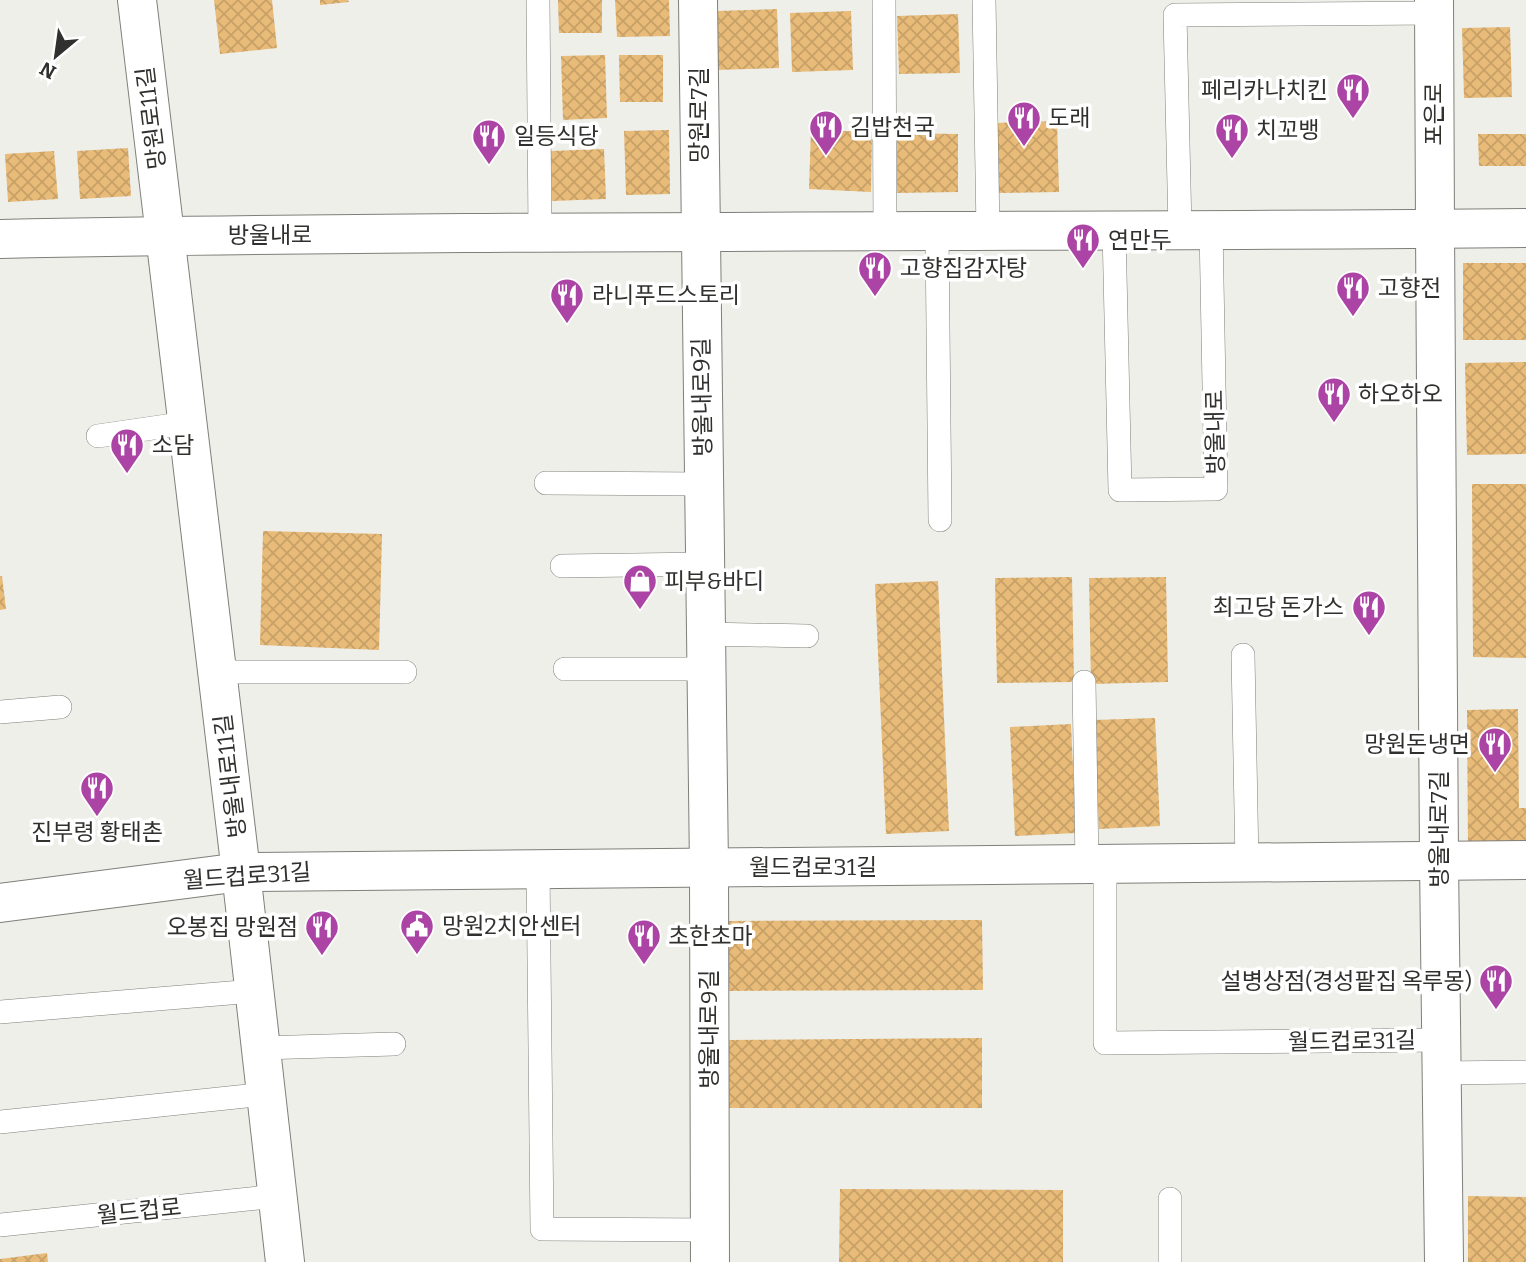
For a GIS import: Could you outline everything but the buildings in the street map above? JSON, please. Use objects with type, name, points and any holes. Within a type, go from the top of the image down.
[{"type":"street","name":"망원로11길","points":[[137,0],[164,236]]},
{"type":"street","name":"망원로7길","points":[[698,0],[700,231]]},
{"type":"street","name":"포은로","points":[[1434,7],[1435,229]]},
{"type":"street","name":"방울내로","points":[[0,239],[700,231],[1526,228]]},
{"type":"street","name":"방울내로7길","points":[[1435,229],[1444,1262]]},
{"type":"street","name":"방울내로9길","points":[[700,231],[709,868],[710,1246]]},
{"type":"street","name":"방울내로11길","points":[[164,236],[285,1262]]},
{"type":"street","name":"월드컵로31길","points":[[0,903],[241,872],[1526,860]]},
{"type":"lane","points":[[538,0],[540,233]]},
{"type":"lane","points":[[884,0],[885,231]]},
{"type":"lane","points":[[984,0],[988,230]]},
{"type":"lane","name":"방울내로","points":[[1114,230],[1120,490],[1216,488],[1175,15],[1434,7]]},
{"type":"lane","points":[[937,231],[940,520]]},
{"type":"lane","points":[[97,436],[187,423]]},
{"type":"lane","points":[[546,483],[703,484]]},
{"type":"lane","points":[[562,566],[704,564]]},
{"type":"lane","points":[[565,669],[706,652],[807,636]]},
{"type":"lane","points":[[1242,654],[1247,863]]},
{"type":"lane","points":[[217,672],[405,672]]},
{"type":"lane","name":"월드컵로31길","points":[[1084,682],[1105,1043],[1441,1056],[1526,1072]]},
{"type":"lane","points":[[0,712],[60,707]]},
{"type":"lane","points":[[538,868],[542,1229],[710,1246]]},
{"type":"lane","points":[[0,1012],[254,991]]},
{"type":"lane","points":[[261,1048],[394,1044]]},
{"type":"lane","points":[[0,1122],[266,1094]]},
{"type":"lane","name":"월드컵로","points":[[0,1225],[277,1196]]},
{"type":"lane","points":[[1170,1199],[1170,1262]]},
{"type":"place","name":"페리카나치킨","points":[[1353,120]]},
{"type":"place","name":"도래","points":[[1024,148]]},
{"type":"place","name":"김밥천국","points":[[826,157]]},
{"type":"place","name":"치꼬뱅","points":[[1232,160]]},
{"type":"place","name":"일등식당","points":[[489,166]]},
{"type":"place","name":"연만두","points":[[1083,270]]},
{"type":"place","name":"고향집감자탕","points":[[875,298]]},
{"type":"place","name":"고향전","points":[[1353,318]]},
{"type":"place","name":"라니푸드스토리","points":[[567,325]]},
{"type":"place","name":"하오하오","points":[[1334,424]]},
{"type":"place","name":"소담","points":[[127,475]]},
{"type":"place","name":"피부&바디","points":[[640,611]]},
{"type":"place","name":"최고당 돈가스","points":[[1369,637]]},
{"type":"place","name":"망원돈냉면","points":[[1495,774]]},
{"type":"place","name":"진부령 황태촌","points":[[97,818]]},
{"type":"place","name":"망원2치안센터","points":[[417,956]]},
{"type":"place","name":"오봉집 망원점","points":[[322,957]]},
{"type":"place","name":"초한초마","points":[[644,966]]},
{"type":"place","name":"설병상점(경성팥집 옥루몽)","points":[[1496,1011]]}]
